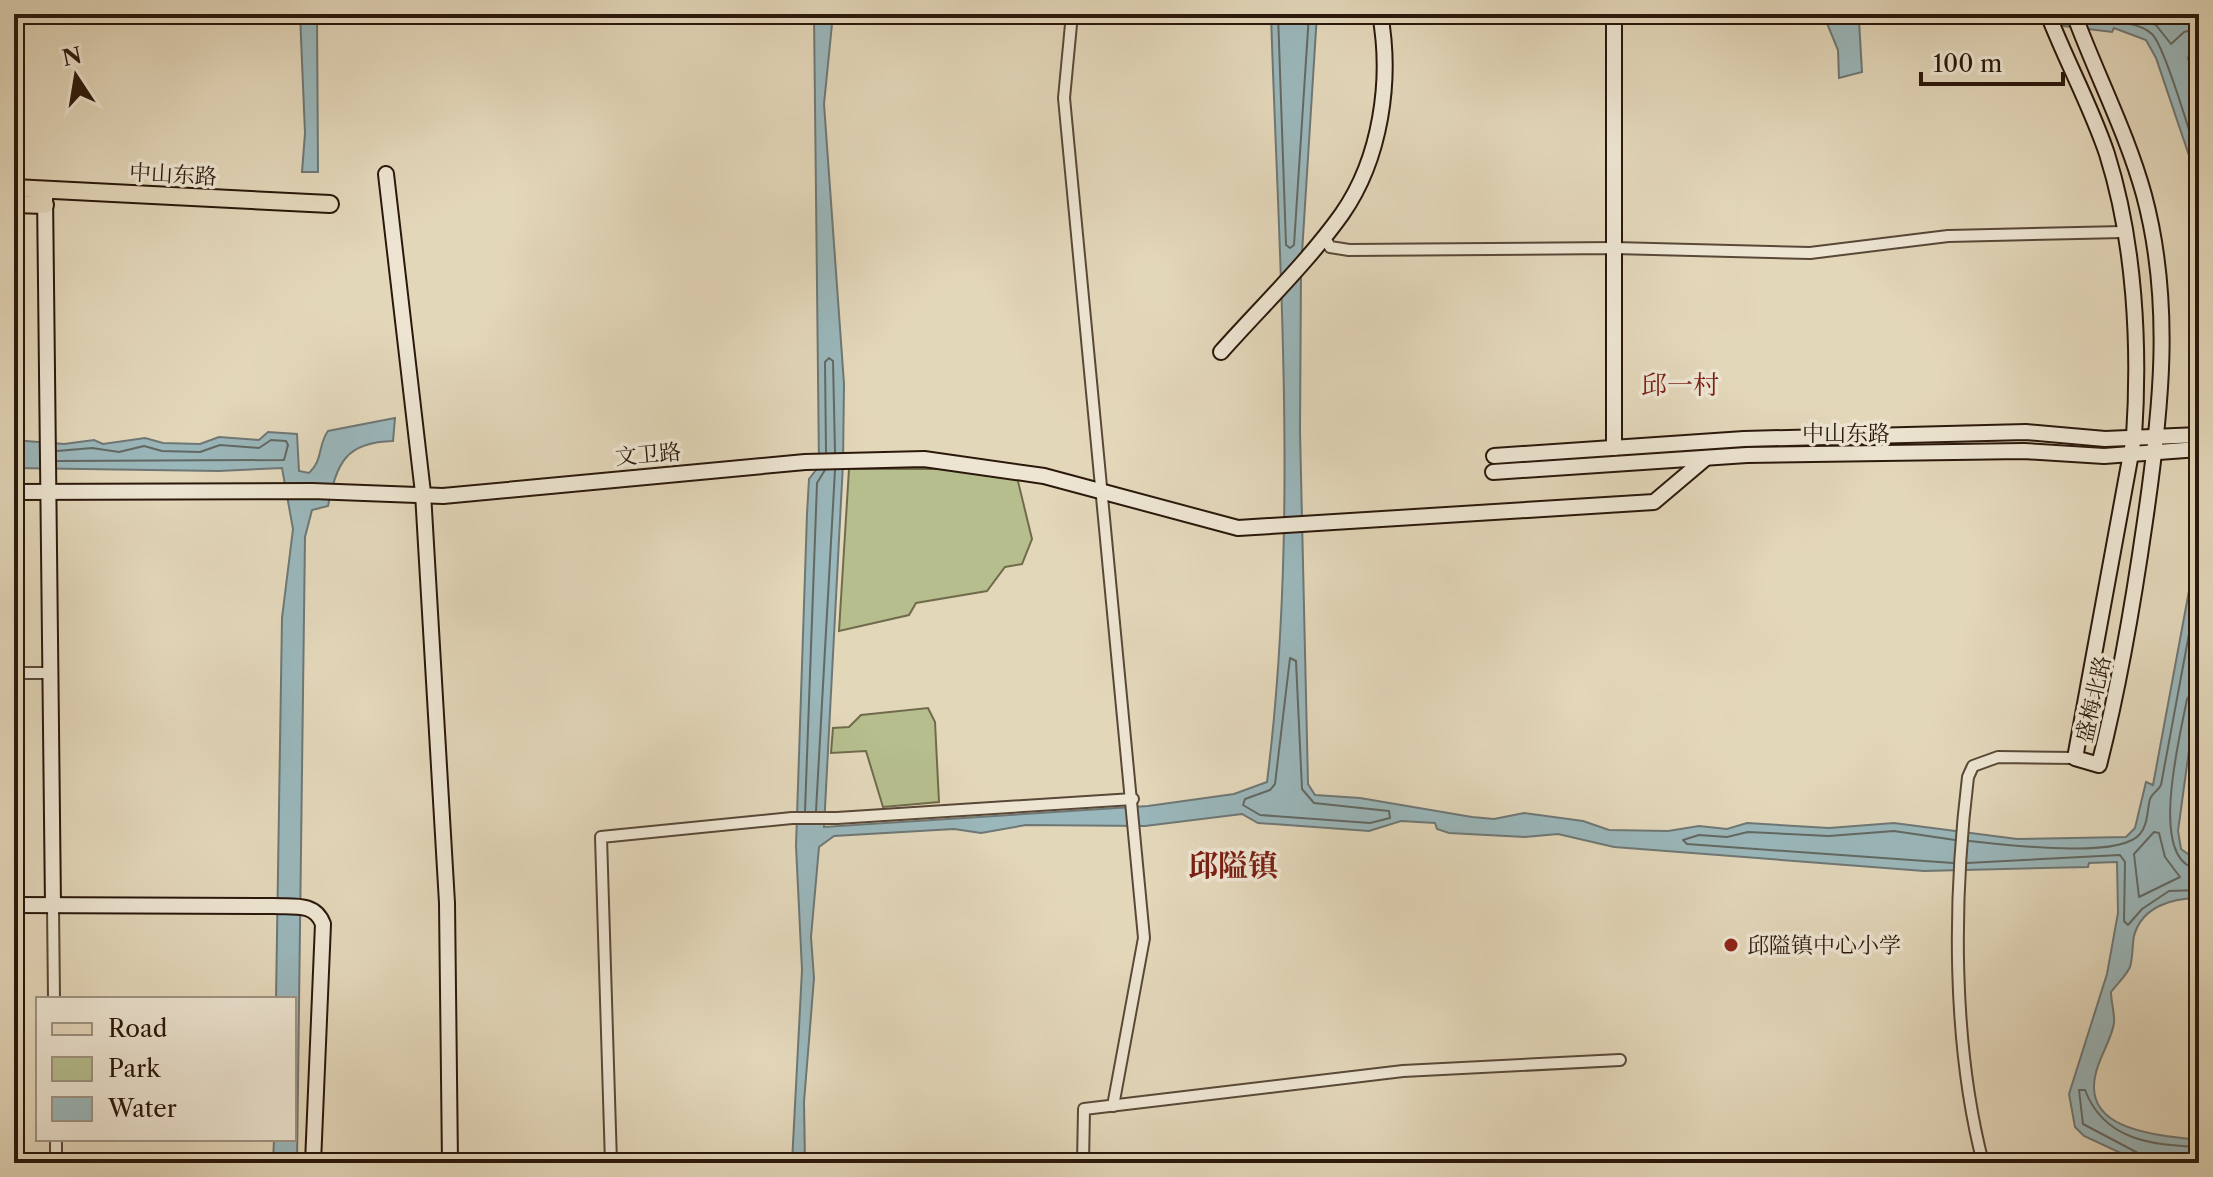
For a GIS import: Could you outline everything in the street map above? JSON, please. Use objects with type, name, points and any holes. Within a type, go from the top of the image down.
[{"type":"main road","points":[[1614,14],[1614,448]]},
{"type":"main road","name":"盛梅北路","points":[[2048,14],[2106,153],[2130,267],[2137,392],[2134,437],[2075,758],[2099,765],[2126,656],[2158,436],[2164,353],[2157,265],[2144,195],[2074,14]]},
{"type":"main road","points":[[1221,352],[1344,212],[1364,170],[1385,98],[1380,16]]},
{"type":"main road","points":[[386,174],[423,493],[447,903],[450,1163]]},
{"type":"main road","name":"中山东路","points":[[14,188],[45,197]]},
{"type":"main road","points":[[45,197],[47,673],[53,906]]},
{"type":"main road","name":"中山东路","points":[[14,204],[45,197],[330,204]]},
{"type":"main road","name":"中山东路","points":[[1494,456],[1744,439],[2026,432],[2158,436],[2197,442]]},
{"type":"main road","name":"中山东路","points":[[1493,472],[1706,458],[2024,451],[2155,454],[2197,442]]},
{"type":"main road","name":"文卫路","points":[[14,492],[312,491],[443,496],[805,462],[924,459],[1044,476],[1238,528],[1654,502],[1706,458]]},
{"type":"main road","points":[[14,905],[273,906],[309,907],[319,913],[323,924],[313,1163]]},
{"type":"street","points":[[1072,14],[1064,98],[1144,938],[1113,1106]]},
{"type":"street","points":[[1324,236],[1330,247],[1349,250],[1614,248],[1810,253],[1948,236],[2123,232]]},
{"type":"street","points":[[14,673],[47,673]]},
{"type":"street","points":[[1983,1163],[1971,1115],[1964,1048],[1958,885],[1968,777],[1973,766],[1998,757],[2075,758]]},
{"type":"street","points":[[611,1163],[601,837],[792,818],[837,818],[1133,799]]},
{"type":"street","points":[[53,906],[54,997]]},
{"type":"street","points":[[1083,1163],[1084,1109],[1403,1071],[1620,1060]]},
{"type":"street","points":[[56,1141],[56,1163]]},
{"type":"green space","points":[[849,469],[1015,469],[1032,539],[1022,564],[1005,567],[987,591],[916,603],[909,615],[839,631]]},
{"type":"green space","points":[[928,708],[935,722],[939,802],[883,807],[866,751],[831,753],[833,728],[849,727],[861,715]]},
{"type":"water","points":[[300,14],[317,14],[318,172],[302,172],[305,133]]},
{"type":"water","points":[[814,14],[833,14],[824,104],[844,384],[843,463],[824,827],[1148,806],[1234,794],[1267,782],[1277,687],[1284,495],[1282,302],[1271,14],[1317,14],[1301,269],[1300,431],[1308,784],[1315,795],[1360,798],[1494,819],[1524,813],[1583,821],[1609,830],[1668,831],[1699,826],[1727,829],[1747,823],[1829,828],[1894,823],[2017,839],[2126,837],[2135,828],[2146,782],[2153,785],[2199,537],[2199,677],[2178,831],[2181,849],[2199,862],[2199,898],[2160,906],[2144,917],[2138,926],[2130,967],[2111,992],[2114,1023],[2095,1077],[2095,1096],[2102,1110],[2129,1128],[2199,1140],[2199,1163],[2142,1163],[2084,1136],[2075,1127],[2069,1094],[2107,974],[2118,913],[2117,862],[2089,863],[2088,867],[1924,871],[1614,847],[1558,834],[1525,837],[1449,833],[1437,829],[1435,823],[1401,821],[1369,831],[1258,823],[1242,814],[1145,826],[1026,825],[981,833],[954,829],[834,836],[819,847],[811,937],[814,978],[804,1102],[805,1163],[792,1163],[802,970],[796,846],[807,514],[809,479],[819,466]]},
{"type":"water","points":[[1672,14],[1950,14],[1859,20],[1862,72],[1839,78],[1838,50],[1824,16]]},
{"type":"water","points":[[1998,14],[2199,14],[2199,45],[2192,48],[2188,58],[2199,95],[2199,185],[2156,58],[2146,40],[2114,28],[2112,32],[2031,22]]},
{"type":"water","points":[[395,418],[393,441],[364,446],[346,458],[335,478],[328,506],[312,510],[305,537],[297,1163],[273,1163],[274,1141],[296,1141],[296,997],[276,997],[282,618],[293,529],[282,468],[219,471],[14,468],[14,440],[64,444],[94,440],[103,444],[145,438],[163,443],[200,444],[219,437],[259,440],[268,432],[297,434],[299,471],[309,473],[328,431]]},
{"type":"place","name":"邱隘镇中心小学","points":[[1731,945]]},
{"type":"district","name":"邱一村","points":[[1680,385]]},
{"type":"district","name":"邱隘镇","points":[[1233,866]]}]
